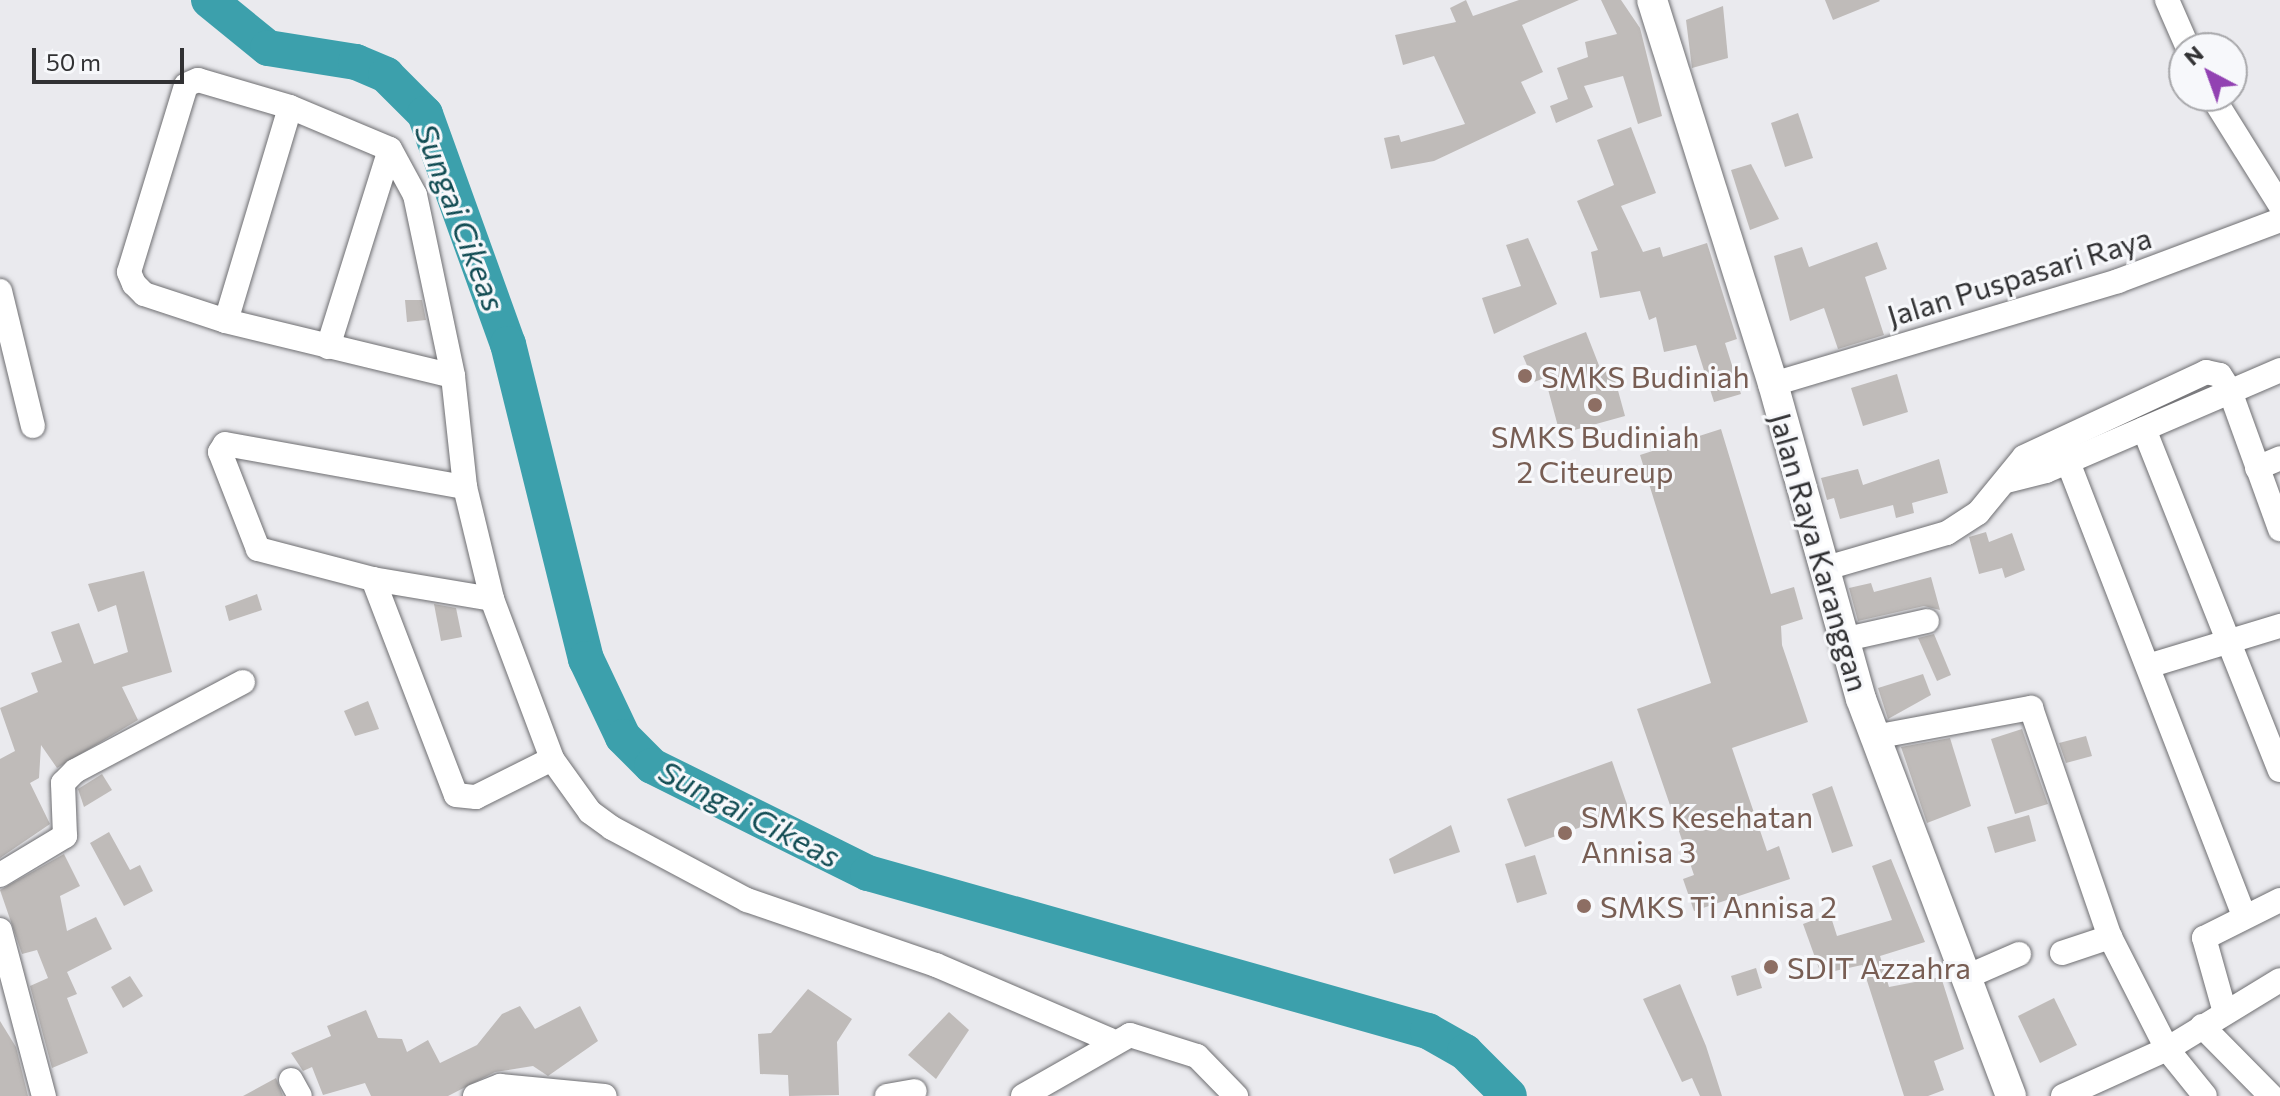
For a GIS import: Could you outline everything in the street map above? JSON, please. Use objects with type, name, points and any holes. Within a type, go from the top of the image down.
[{"type":"street","name":"Jalan Raya Karanggan","points":[[1652,0],[1775,392],[1842,640],[1874,737],[2011,1096]]},
{"type":"street","points":[[2167,0],[2181,32]]},
{"type":"street","points":[[453,376],[226,321],[144,294],[134,284],[129,272],[190,81],[290,107],[390,149],[415,195],[453,376],[465,487],[492,599],[552,759],[590,812],[692,873],[747,900],[1067,1015],[1110,1040]]},
{"type":"street","points":[[226,321],[290,107]]},
{"type":"street","points":[[2222,112],[2280,205]]},
{"type":"street","points":[[328,347],[390,149]]},
{"type":"street","name":"Jalan Puspasari Raya","points":[[1775,392],[2118,281],[2280,220]]},
{"type":"street","name":"Jalan Puspasari Raya","points":[[1775,392],[2123,294],[2280,235]]},
{"type":"street","points":[[0,291],[33,426]]},
{"type":"street","points":[[2006,481],[2068,462],[2280,370]]},
{"type":"street","points":[[1823,569],[1947,533],[2035,451],[2199,375],[2217,373],[2230,391],[2280,529]]},
{"type":"street","points":[[2144,429],[2280,770]]},
{"type":"street","points":[[465,487],[225,444],[220,452],[258,549],[373,579],[492,599]]},
{"type":"street","points":[[2257,468],[2280,458]]},
{"type":"street","points":[[2068,462],[2243,914]]},
{"type":"street","points":[[373,579],[456,795],[476,797],[552,759]]},
{"type":"street","points":[[1842,640],[1927,621]]},
{"type":"street","points":[[2148,666],[2280,626]]},
{"type":"street","points":[[0,875],[65,836],[63,786],[75,771],[243,682]]},
{"type":"street","points":[[1874,737],[2031,708],[2110,937],[2167,1049],[2205,1096]]},
{"type":"street","points":[[2224,1009],[2204,938],[2243,914],[2280,900]]},
{"type":"street","points":[[0,930],[44,1096]]},
{"type":"street","points":[[2062,953],[2110,937]]},
{"type":"street","points":[[1964,978],[2019,954]]},
{"type":"street","points":[[2063,1096],[2167,1049],[2224,1009],[2280,980]]},
{"type":"street","points":[[2202,1026],[2268,1093]]},
{"type":"street","points":[[1023,1096],[1110,1040],[1144,1037],[1197,1056],[1228,1093]]},
{"type":"street","points":[[475,1096],[500,1086],[605,1096]]},
{"type":"street","points":[[887,1096],[915,1091]]},
{"type":"building","points":[[1466,0],[1473,16],[1519,0],[1579,0],[1522,25],[1543,72],[1521,82],[1536,113],[1434,161],[1391,169],[1384,138],[1399,135],[1401,142],[1465,124],[1434,56],[1403,65],[1395,35],[1456,22],[1450,8]]},
{"type":"building","points":[[1601,0],[1621,0],[1640,28],[1662,116],[1638,124],[1623,76],[1584,86],[1593,107],[1556,123],[1550,106],[1568,99],[1557,68],[1588,57],[1585,42],[1617,34]]},
{"type":"building","points":[[1825,0],[1879,0],[1880,1],[1833,20]]},
{"type":"building","points":[[1723,6],[1728,58],[1692,68],[1686,20]]},
{"type":"building","points":[[1798,113],[1813,158],[1785,167],[1771,123]]},
{"type":"building","points":[[1631,127],[1656,193],[1621,206],[1643,252],[1660,247],[1663,257],[1707,243],[1737,339],[1725,343],[1741,394],[1714,402],[1696,345],[1664,352],[1656,317],[1649,320],[1640,291],[1600,298],[1591,252],[1598,250],[1577,201],[1614,185],[1597,140]]},
{"type":"building","points":[[1751,164],[1779,219],[1750,230],[1731,170]]},
{"type":"building","points":[[1528,238],[1557,304],[1494,334],[1482,298],[1521,286],[1506,245]]},
{"type":"building","points":[[1877,242],[1887,269],[1865,277],[1884,335],[1838,349],[1824,308],[1790,321],[1774,256],[1802,247],[1809,267]]},
{"type":"building","points":[[405,300],[422,300],[426,320],[407,322]]},
{"type":"building","points":[[1586,332],[1600,368],[1611,365],[1625,416],[1560,434],[1545,378],[1534,382],[1523,356]]},
{"type":"building","points":[[1897,374],[1908,412],[1863,426],[1851,388]]},
{"type":"building","points":[[1721,429],[1771,594],[1794,587],[1803,619],[1781,626],[1782,645],[1808,722],[1732,748],[1767,851],[1779,846],[1790,879],[1694,911],[1683,879],[1694,875],[1637,709],[1711,683],[1640,455]]},
{"type":"building","points":[[1939,459],[1948,493],[1912,503],[1914,513],[1896,518],[1893,505],[1840,519],[1834,498],[1827,500],[1821,478],[1858,469],[1863,485]]},
{"type":"building","points":[[1986,532],[1989,542],[2012,533],[2025,570],[2005,578],[2002,568],[1979,574],[1969,537]]},
{"type":"building","points":[[144,571],[172,672],[122,687],[138,720],[57,768],[41,745],[39,778],[30,783],[50,824],[0,858],[0,759],[15,751],[0,708],[38,692],[31,673],[62,662],[51,632],[79,623],[94,664],[128,652],[116,605],[98,612],[88,584]]},
{"type":"building","points":[[1931,577],[1940,610],[1924,606],[1858,621],[1849,588],[1871,583],[1874,592]]},
{"type":"building","points":[[257,594],[262,610],[229,621],[225,606]]},
{"type":"building","points":[[434,604],[456,608],[462,637],[441,641]]},
{"type":"building","points":[[1934,634],[1951,675],[1937,681],[1918,638]]},
{"type":"building","points":[[1923,674],[1931,695],[1888,719],[1878,688]]},
{"type":"building","points":[[368,701],[379,729],[355,736],[344,711]]},
{"type":"building","points":[[2022,729],[2048,804],[2015,814],[1991,739]]},
{"type":"building","points":[[2086,736],[2092,756],[2066,763],[2059,743]]},
{"type":"building","points":[[1950,738],[1971,806],[1927,823],[1901,747]]},
{"type":"building","points":[[1612,761],[1629,810],[1525,847],[1507,799]]},
{"type":"building","points":[[102,774],[112,790],[84,807],[78,789]]},
{"type":"building","points":[[1832,786],[1853,846],[1832,853],[1812,794]]},
{"type":"building","points":[[2029,815],[2036,841],[1995,853],[1987,827]]},
{"type":"building","points":[[1451,825],[1460,852],[1394,874],[1389,859]]},
{"type":"building","points":[[109,832],[130,870],[140,865],[153,891],[124,906],[90,843]]},
{"type":"building","points":[[64,854],[80,886],[60,896],[67,931],[96,917],[112,949],[67,972],[77,994],[67,998],[88,1053],[52,1068],[30,986],[48,978],[37,950],[22,954],[0,890]]},
{"type":"building","points":[[1535,855],[1547,894],[1517,903],[1505,864]]},
{"type":"building","points":[[1891,859],[1925,942],[1880,956],[1889,987],[1941,977],[1964,1049],[1934,1061],[1944,1090],[1928,1096],[1904,1096],[1862,965],[1821,974],[1803,924],[1830,914],[1837,936],[1892,920],[1872,866]]},
{"type":"building","points":[[1756,968],[1762,988],[1737,996],[1731,976]]},
{"type":"building","points":[[130,976],[143,996],[123,1008],[111,987]]},
{"type":"building","points":[[1680,984],[1706,1046],[1722,1096],[1700,1096],[1692,1078],[1682,1082],[1643,999]]},
{"type":"building","points":[[808,989],[852,1019],[837,1042],[839,1095],[789,1096],[788,1075],[760,1074],[758,1034],[771,1033]]},
{"type":"building","points":[[2054,998],[2077,1045],[2040,1063],[2018,1016]]},
{"type":"building","points":[[520,1006],[535,1029],[580,1006],[598,1041],[548,1076],[533,1066],[495,1072],[448,1096],[371,1096],[365,1083],[323,1095],[312,1067],[303,1071],[291,1053],[331,1036],[327,1026],[366,1010],[378,1038],[402,1039],[407,1052],[428,1040],[440,1063],[477,1045],[502,1014]]},
{"type":"building","points":[[949,1012],[969,1030],[936,1079],[908,1055]]},
{"type":"building","points":[[0,1021],[16,1047],[28,1096],[0,1096]]},
{"type":"building","points":[[276,1078],[283,1096],[243,1096]]},
{"type":"waterway","name":"Sungai Cikeas","points":[[209,0],[268,48],[356,62],[386,75],[425,114],[508,344],[586,659],[623,737],[652,766],[868,873],[1428,1031],[1465,1052],[1509,1096]]},
{"type":"place","name":"SMKS Budiniah","points":[[1525,376]]},
{"type":"place","name":"SMKS Budiniah 2 Citeureup","points":[[1595,405]]},
{"type":"place","name":"SMKS Kesehatan Annisa 3","points":[[1565,833]]},
{"type":"place","name":"SMKS Ti Annisa 2","points":[[1584,906]]},
{"type":"place","name":"SDIT Azzahra","points":[[1771,967]]}]
